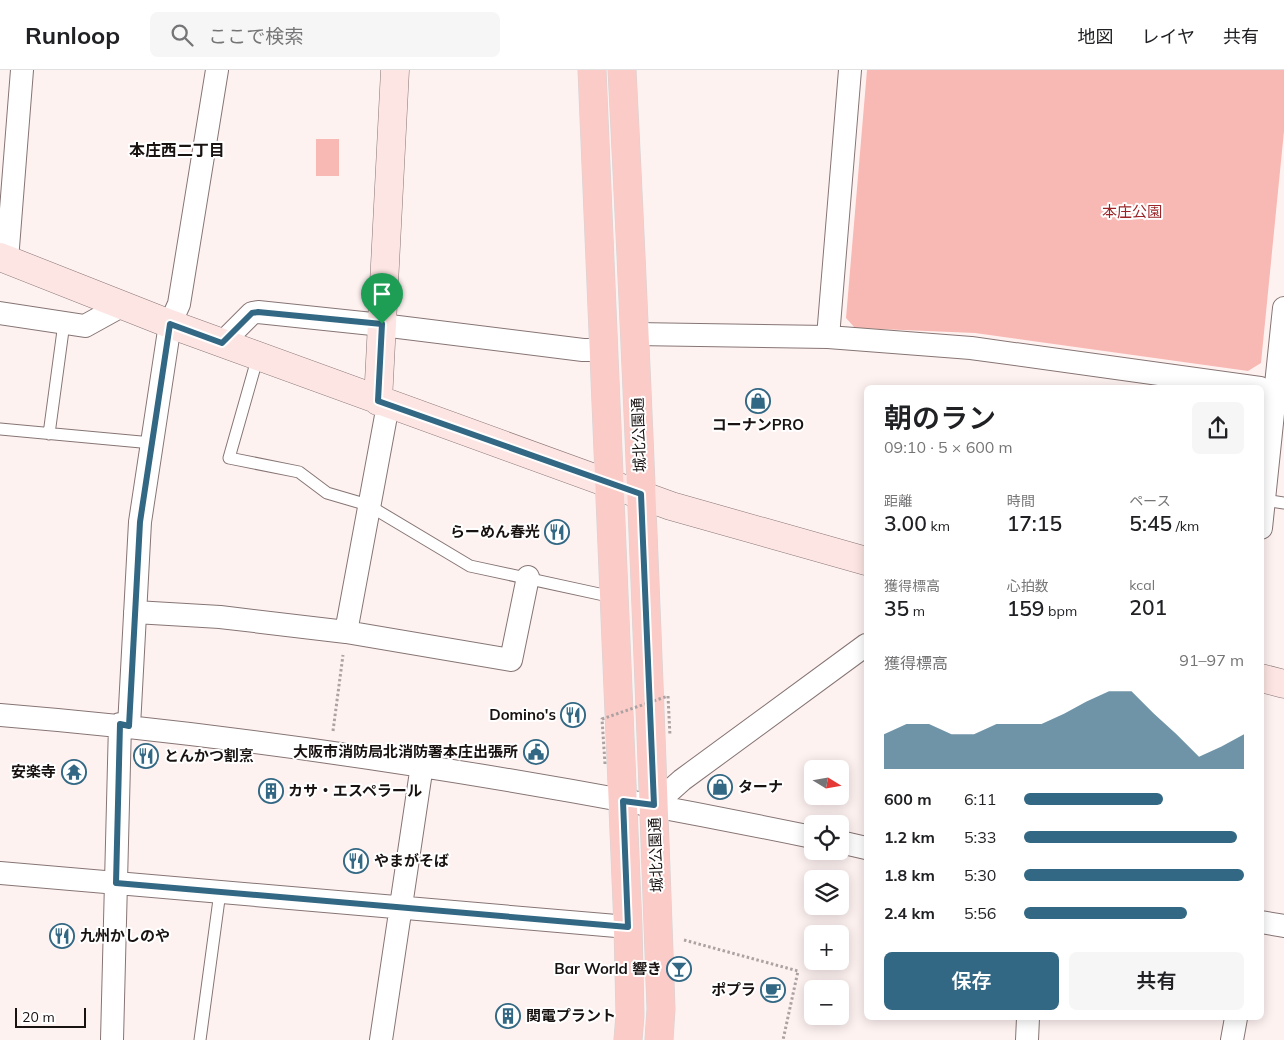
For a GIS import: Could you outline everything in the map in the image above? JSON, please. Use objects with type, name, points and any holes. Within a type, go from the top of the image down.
[{"type":"main road","name":"城北公園通","points":[[592,70],[628,927],[630,1015],[628,1040]]},
{"type":"main road","name":"城北公園通","points":[[622,70],[635,334],[654,805],[661,1009],[658,1040]]},
{"type":"street","points":[[22,70],[4,258],[170,324],[383,403],[671,506],[864,560]]},
{"type":"street","points":[[112,1040],[116,883],[125,725],[135,612],[140,522],[170,324],[179,304],[216,70]]},
{"type":"street","points":[[346,632],[383,403],[382,324],[394,70]]},
{"type":"street","points":[[828,337],[850,70]]},
{"type":"street","points":[[0,313],[85,326],[122,305]]},
{"type":"street","points":[[1264,522],[1274,502],[1270,389],[1284,308]]},
{"type":"street","points":[[222,343],[252,313],[258,312],[382,324],[583,350],[604,350]]},
{"type":"street","points":[[635,334],[828,337],[971,348],[1130,378],[1219,385]]},
{"type":"street","points":[[135,612],[220,617],[346,632],[511,660],[528,577]]},
{"type":"street","points":[[654,805],[682,780],[864,646]]},
{"type":"street","points":[[1264,679],[1284,684]]},
{"type":"street","points":[[0,715],[125,725],[422,765],[654,805],[804,835]]},
{"type":"street","points":[[382,1040],[422,765]]},
{"type":"street","points":[[849,844],[864,848]]},
{"type":"street","points":[[0,873],[628,927]]},
{"type":"street","points":[[1264,923],[1284,926]]},
{"type":"street","points":[[1027,1040],[1028,1020]]},
{"type":"street","points":[[1232,1040],[1236,1020]]},
{"type":"lane","points":[[49,434],[64,323]]},
{"type":"lane","points":[[258,356],[229,458],[299,472],[327,493],[368,505],[470,566],[528,577],[613,597]]},
{"type":"lane","points":[[0,429],[152,443]]},
{"type":"lane","points":[[200,1040],[220,892]]},
{"type":"path","points":[[330,753],[346,632]]},
{"type":"path","points":[[605,764],[602,719],[668,696],[670,736]]},
{"type":"path","points":[[682,940],[798,972],[782,1040]]},
{"type":"green space","name":"本庄公園","points":[[867,70],[1284,70],[1284,131],[1261,363],[1248,371],[975,333],[855,328],[846,318]]},
{"type":"green space","points":[[316,139],[339,139],[339,176],[316,176]]},
{"type":"place","name":"コーナンPRO","points":[[758,401]]},
{"type":"place","name":"らーめん春光","points":[[557,532]]},
{"type":"place","name":"Domino's","points":[[573,715]]},
{"type":"place","name":"大阪市消防局北消防署本庄出張所","points":[[536,752]]},
{"type":"place","name":"とんかつ割烹","points":[[146,756]]},
{"type":"place","name":"安楽寺","points":[[74,772]]},
{"type":"place","name":"ターナ","points":[[720,787]]},
{"type":"place","name":"カサ・エスペラール","points":[[271,791]]},
{"type":"place","name":"やまがそば","points":[[356,861]]},
{"type":"place","name":"九州かしのや","points":[[62,936]]},
{"type":"place","name":"Bar World 響き","points":[[679,969]]},
{"type":"place","name":"ポプラ","points":[[773,990]]},
{"type":"place","name":"関電プラント","points":[[508,1016]]},
{"type":"district","name":"本庄西二丁目","points":[[177,150]]},
{"type":"route","points":[[258,312],[382,324],[378,401],[641,494],[654,805],[623,801],[628,927],[116,883],[120,724],[129,726],[140,522],[170,324],[222,343],[252,313],[258,312]]}]
